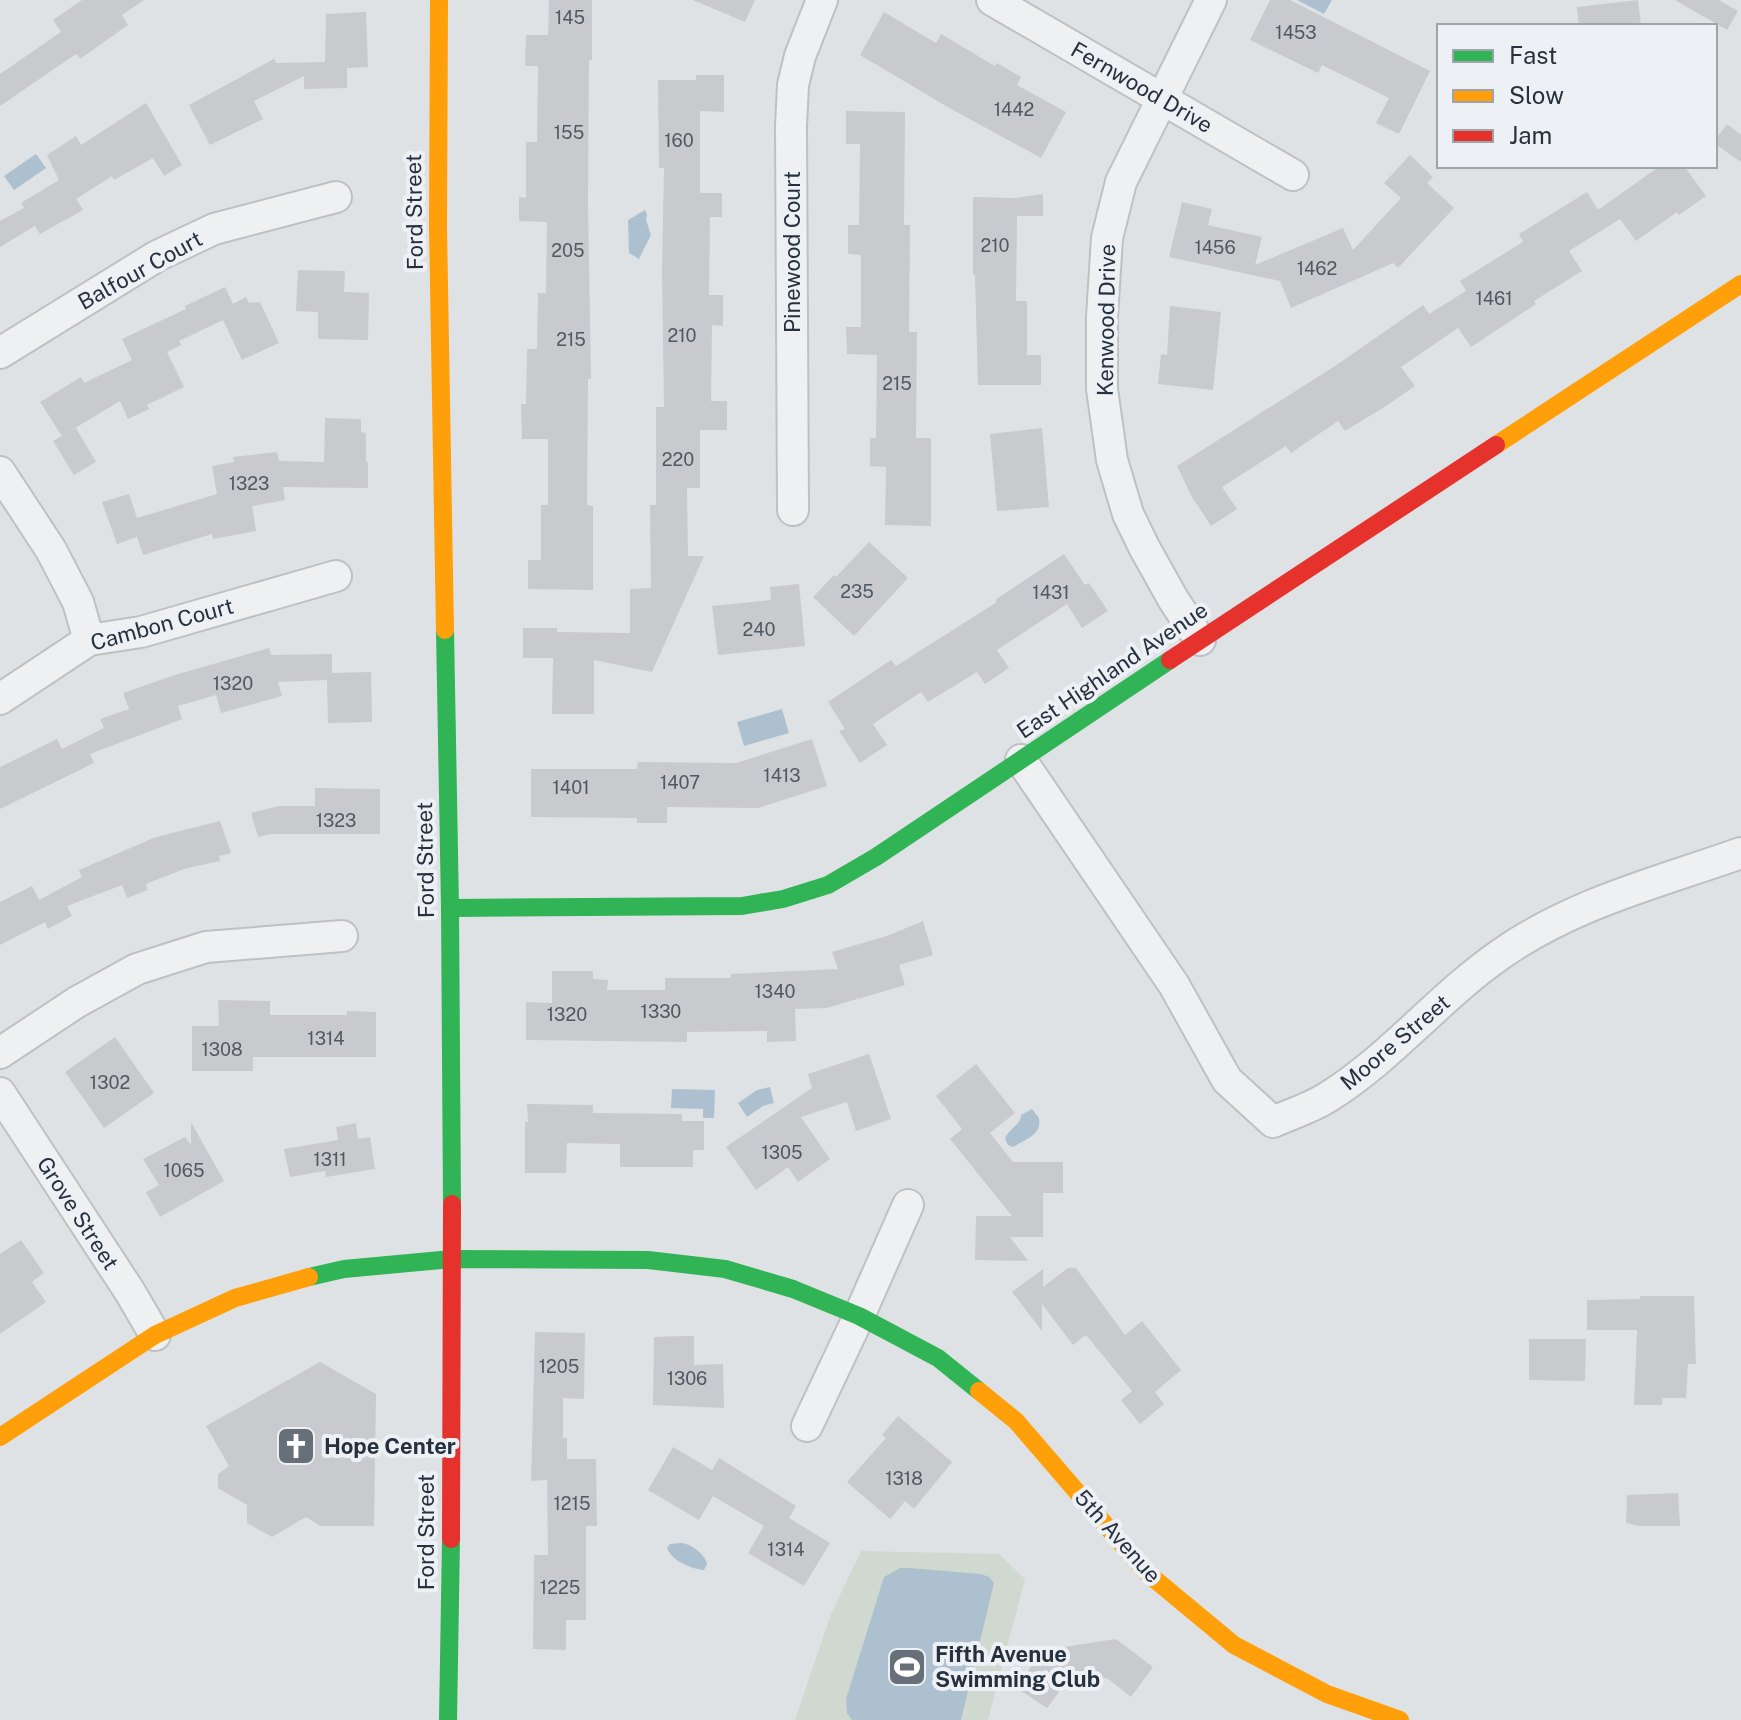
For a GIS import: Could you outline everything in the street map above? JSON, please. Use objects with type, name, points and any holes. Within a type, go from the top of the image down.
[{"type":"main road","name":"Ford Street","points":[[439,0],[437,164],[450,908],[452,1259],[448,1720]]},
{"type":"main road","name":"East Highland Avenue","points":[[450,908],[742,906],[783,899],[828,885],[876,857],[1200,640],[1739,289]]},
{"type":"main road","name":"5th Avenue","points":[[452,1259],[648,1260],[725,1269],[793,1289],[859,1316],[938,1358],[1016,1421],[1146,1572],[1234,1645],[1327,1694],[1400,1720]]},
{"type":"main road","points":[[0,1437],[155,1335],[235,1298],[344,1269],[452,1259]]},
{"type":"street","name":"Pinewood Court","points":[[793,510],[792,99],[800,56],[822,0]]},
{"type":"street","name":"Fernwood Drive","points":[[992,0],[1293,175]]},
{"type":"street","name":"Kenwood Drive","points":[[1200,640],[1173,599],[1128,514],[1112,460],[1102,389],[1102,317],[1107,238],[1121,182],[1211,0]]},
{"type":"street","name":"Balfour Court","points":[[0,353],[157,256],[214,229],[336,197]]},
{"type":"street","points":[[0,472],[51,550],[78,602],[89,640]]},
{"type":"street","name":"Cambon Court","points":[[0,699],[89,640],[141,632],[336,576]]},
{"type":"street","name":"Moore Street","points":[[1021,760],[1174,985],[1227,1080],[1273,1122],[1326,1098],[1373,1064],[1502,953],[1538,932],[1591,904],[1741,853]]},
{"type":"street","points":[[0,1053],[77,1002],[137,969],[206,947],[342,936]]},
{"type":"street","name":"Grove Street","points":[[0,1093],[155,1335]]},
{"type":"street","points":[[807,1426],[908,1205]]},
{"type":"shaded area","name":"Fifth Avenue Swimming Club","points":[[861,1551],[999,1554],[1025,1579],[988,1720],[795,1720],[831,1614]]},
{"type":"water","points":[[1297,0],[1332,0],[1324,14]]},
{"type":"water","points":[[36,154],[46,168],[14,190],[4,176]]},
{"type":"water","points":[[645,210],[651,235],[639,259],[629,253],[628,220]]},
{"type":"water","points":[[782,709],[789,733],[744,746],[737,722]]},
{"type":"water","points":[[770,1087],[774,1103],[763,1106],[747,1117],[738,1103],[757,1090]]},
{"type":"water","points":[[672,1089],[715,1090],[714,1118],[703,1118],[703,1109],[671,1108]]},
{"type":"water","points":[[1032,1109],[1039,1118],[1036,1133],[1013,1147],[1008,1145],[1005,1139],[1021,1115]]},
{"type":"water","points":[[681,1543],[693,1547],[704,1557],[707,1564],[704,1570],[682,1564],[669,1553],[667,1548],[670,1544]]},
{"type":"water","points":[[900,1568],[981,1574],[994,1583],[961,1720],[852,1720],[847,1713],[846,1699],[884,1577]]},
{"type":"building","points":[[82,0],[144,0],[122,15],[128,25],[80,59],[76,54],[0,106],[0,74],[61,32],[53,20]]},
{"type":"building","points":[[549,0],[592,0],[588,203],[591,379],[588,379],[587,505],[593,506],[593,590],[528,589],[528,560],[541,560],[541,505],[548,505],[548,439],[522,439],[521,404],[526,404],[527,349],[537,349],[538,293],[546,293],[547,222],[519,221],[519,197],[526,198],[526,142],[537,142],[538,66],[525,66],[526,35],[548,35]]},
{"type":"building","points":[[693,0],[755,0],[745,22]]},
{"type":"building","points":[[1270,0],[1290,0],[1430,71],[1399,134],[1376,123],[1389,98],[1322,65],[1318,73],[1250,40]]},
{"type":"building","points":[[1638,0],[1641,24],[1579,24],[1577,7]]},
{"type":"building","points":[[1675,0],[1719,0],[1738,11],[1727,30]]},
{"type":"building","points":[[366,12],[368,67],[347,68],[347,88],[304,89],[304,76],[254,101],[263,119],[210,145],[189,105],[274,59],[276,63],[325,62],[326,14]]},
{"type":"building","points":[[884,12],[936,43],[941,34],[995,66],[997,63],[1021,77],[1017,85],[1066,112],[1041,158],[860,55]]},
{"type":"building","points":[[696,75],[724,75],[724,112],[700,111],[700,193],[722,193],[722,217],[710,217],[709,295],[723,295],[723,326],[712,325],[711,401],[727,401],[727,430],[700,430],[700,488],[687,488],[688,556],[704,556],[652,672],[594,660],[594,714],[552,714],[553,658],[523,658],[523,628],[557,628],[557,632],[630,633],[630,589],[651,588],[650,505],[656,505],[656,407],[664,407],[664,168],[659,168],[658,80],[696,80]]},
{"type":"building","points":[[146,103],[182,165],[164,176],[153,158],[114,180],[112,176],[76,199],[83,210],[40,234],[35,226],[0,247],[0,221],[24,208],[21,203],[59,180],[47,155],[76,136],[81,145]]},
{"type":"building","points":[[846,111],[905,112],[904,225],[910,225],[909,332],[917,332],[916,438],[931,438],[931,526],[885,525],[886,467],[870,466],[870,438],[876,438],[877,355],[847,354],[846,327],[861,327],[861,255],[848,254],[848,225],[859,225],[860,144],[846,144]]},
{"type":"building","points":[[1727,124],[1741,135],[1741,162],[1717,145],[1717,137]]},
{"type":"building","points":[[1410,155],[1433,177],[1427,183],[1454,208],[1398,268],[1393,263],[1291,308],[1280,281],[1169,257],[1182,202],[1212,209],[1208,225],[1262,237],[1255,265],[1343,228],[1353,250],[1401,198],[1384,183]]},
{"type":"building","points":[[1657,168],[1685,168],[1706,196],[1636,241],[1620,219],[1569,251],[1582,271],[1534,301],[1536,304],[1471,347],[1458,328],[1401,367],[1415,386],[1386,406],[1345,431],[1338,421],[1291,453],[1286,446],[1222,487],[1237,509],[1211,526],[1177,466],[1335,366],[1423,305],[1429,314],[1466,291],[1460,281],[1523,242],[1519,234],[1587,192],[1598,210]]},
{"type":"building","points":[[1043,194],[1043,216],[1017,216],[1016,301],[1027,301],[1027,355],[1041,355],[1041,385],[978,385],[973,197],[1014,198]]},
{"type":"building","points":[[298,270],[345,271],[344,292],[369,293],[368,340],[318,339],[318,312],[296,311]]},
{"type":"building","points":[[225,287],[233,304],[246,297],[249,303],[260,302],[279,343],[242,360],[223,320],[179,341],[181,345],[167,352],[184,387],[147,405],[149,409],[128,419],[120,401],[62,436],[40,402],[81,377],[84,383],[132,360],[122,339]]},
{"type":"building","points":[[1170,306],[1221,312],[1213,390],[1158,384],[1161,354],[1167,355]]},
{"type":"building","points":[[325,418],[361,419],[361,432],[366,433],[368,488],[283,487],[285,500],[252,506],[256,531],[213,539],[212,534],[143,555],[137,537],[117,544],[102,502],[129,494],[137,518],[217,494],[212,466],[234,462],[233,457],[277,452],[279,461],[324,462]]},
{"type":"building","points":[[76,428],[96,462],[74,475],[53,441]]},
{"type":"building","points":[[1042,428],[1049,507],[997,511],[990,434]]},
{"type":"building","points":[[869,542],[908,578],[854,636],[813,597]]},
{"type":"building","points":[[1064,554],[1108,611],[1082,628],[1067,604],[997,650],[1009,668],[985,684],[977,672],[928,702],[921,692],[873,724],[887,745],[860,763],[839,731],[845,729],[828,702],[891,660],[896,666],[997,602],[995,600]]},
{"type":"building","points":[[799,584],[805,646],[718,655],[712,606],[771,600],[770,587]]},
{"type":"building","points":[[269,648],[271,655],[332,654],[332,673],[371,672],[372,722],[328,723],[327,680],[278,682],[282,696],[221,713],[216,695],[178,706],[182,719],[90,754],[94,763],[0,809],[0,767],[57,739],[62,749],[104,728],[100,719],[129,709],[123,693]]},
{"type":"building","points":[[812,739],[827,786],[758,808],[667,807],[667,823],[637,823],[637,818],[531,817],[531,769],[637,769],[638,762],[736,763]]},
{"type":"building","points":[[315,788],[380,789],[380,834],[271,834],[258,837],[251,813],[279,806],[315,806]]},
{"type":"building","points":[[220,821],[231,853],[219,856],[220,861],[184,869],[146,884],[148,890],[127,898],[122,885],[67,906],[72,916],[48,929],[45,922],[0,945],[0,902],[32,886],[39,900],[82,877],[79,870],[156,837]]},
{"type":"building","points":[[923,921],[933,955],[899,965],[905,985],[858,999],[856,996],[857,999],[827,1008],[795,1009],[796,1041],[767,1042],[767,1031],[687,1032],[687,1042],[526,1040],[526,1002],[552,1003],[552,971],[593,971],[593,979],[608,980],[607,990],[665,990],[665,978],[731,978],[731,974],[838,969],[832,952],[887,936]]},
{"type":"building","points":[[218,1000],[270,1001],[270,1015],[376,1012],[376,1057],[253,1057],[253,1071],[192,1071],[192,1026],[219,1026]]},
{"type":"building","points":[[115,1037],[154,1093],[104,1128],[65,1072]]},
{"type":"building","points":[[869,1054],[891,1119],[856,1131],[847,1102],[801,1117],[830,1159],[798,1182],[788,1167],[756,1190],[726,1147],[812,1088],[808,1074]]},
{"type":"building","points":[[976,1064],[1015,1113],[990,1133],[1013,1162],[1063,1162],[1063,1193],[1043,1193],[1043,1237],[1010,1237],[1028,1261],[975,1260],[976,1216],[1012,1216],[950,1139],[962,1129],[936,1096]]},
{"type":"building","points":[[527,1104],[593,1105],[593,1113],[682,1114],[682,1121],[704,1121],[704,1150],[693,1150],[693,1167],[620,1167],[620,1144],[567,1143],[566,1173],[525,1173]]},
{"type":"building","points":[[191,1122],[224,1181],[160,1217],[146,1192],[159,1185],[143,1159],[185,1137],[191,1145]]},
{"type":"building","points":[[356,1123],[358,1139],[370,1137],[375,1169],[326,1177],[325,1171],[290,1177],[284,1149],[338,1140],[336,1127]]},
{"type":"building","points":[[21,1240],[44,1273],[32,1282],[46,1302],[0,1334],[0,1254]]},
{"type":"building","points":[[1068,1268],[1076,1268],[1125,1335],[1142,1321],[1181,1370],[1155,1392],[1164,1404],[1140,1424],[1121,1400],[1132,1391],[1086,1335],[1073,1345],[1042,1304],[1042,1331],[1012,1292],[1043,1269],[1043,1287]]},
{"type":"building","points":[[1640,1296],[1694,1296],[1696,1364],[1688,1364],[1686,1398],[1662,1398],[1662,1405],[1634,1405],[1637,1330],[1587,1330],[1587,1300],[1640,1299]]},
{"type":"building","points":[[535,1332],[585,1333],[584,1399],[563,1398],[563,1438],[567,1438],[567,1459],[596,1459],[597,1526],[586,1526],[586,1620],[566,1620],[566,1650],[533,1649],[534,1555],[548,1555],[547,1480],[531,1481]]},
{"type":"building","points":[[694,1336],[694,1365],[723,1364],[724,1408],[653,1405],[654,1337]]},
{"type":"building","points":[[1529,1339],[1586,1339],[1585,1381],[1529,1380]]},
{"type":"building","name":"Hope Center","points":[[320,1362],[376,1394],[374,1526],[320,1526],[306,1517],[272,1537],[247,1523],[247,1505],[218,1488],[218,1474],[229,1466],[206,1426]]},
{"type":"building","points":[[898,1416],[952,1462],[914,1509],[905,1501],[890,1519],[847,1482],[886,1438],[882,1435]]},
{"type":"building","points":[[673,1447],[712,1470],[719,1458],[796,1506],[789,1518],[830,1543],[804,1586],[748,1553],[764,1526],[713,1496],[699,1520],[648,1490]]},
{"type":"building","points":[[1678,1493],[1680,1526],[1626,1523],[1627,1495]]},
{"type":"building","points":[[1116,1639],[1153,1667],[1131,1697],[1107,1678],[1065,1684],[1047,1708],[1015,1687],[1044,1650]]},
{"type":"traffic: fast","points":[[445,630],[452,1204]]},
{"type":"traffic: fast","points":[[450,908],[742,906],[783,899],[828,885],[876,857],[1170,660]]},
{"type":"traffic: fast","points":[[309,1277],[344,1269],[452,1259],[648,1260],[725,1269],[793,1289],[859,1316],[938,1358],[979,1391]]},
{"type":"traffic: fast","points":[[448,1720],[451,1539]]},
{"type":"traffic: slow","points":[[439,0],[438,227],[445,630]]},
{"type":"traffic: slow","points":[[1496,445],[1741,284]]},
{"type":"traffic: slow","points":[[0,1437],[155,1335],[235,1298],[309,1277]]},
{"type":"traffic: slow","points":[[979,1391],[1016,1421],[1146,1572],[1234,1645],[1327,1694],[1400,1720]]},
{"type":"traffic: jam","points":[[1170,660],[1496,445]]},
{"type":"traffic: jam","points":[[451,1539],[452,1204]]},
{"type":"place","name":"Hope Center","points":[[296,1446]]},
{"type":"place","name":"Fifth Avenue Swimming Club","points":[[907,1667]]}]
